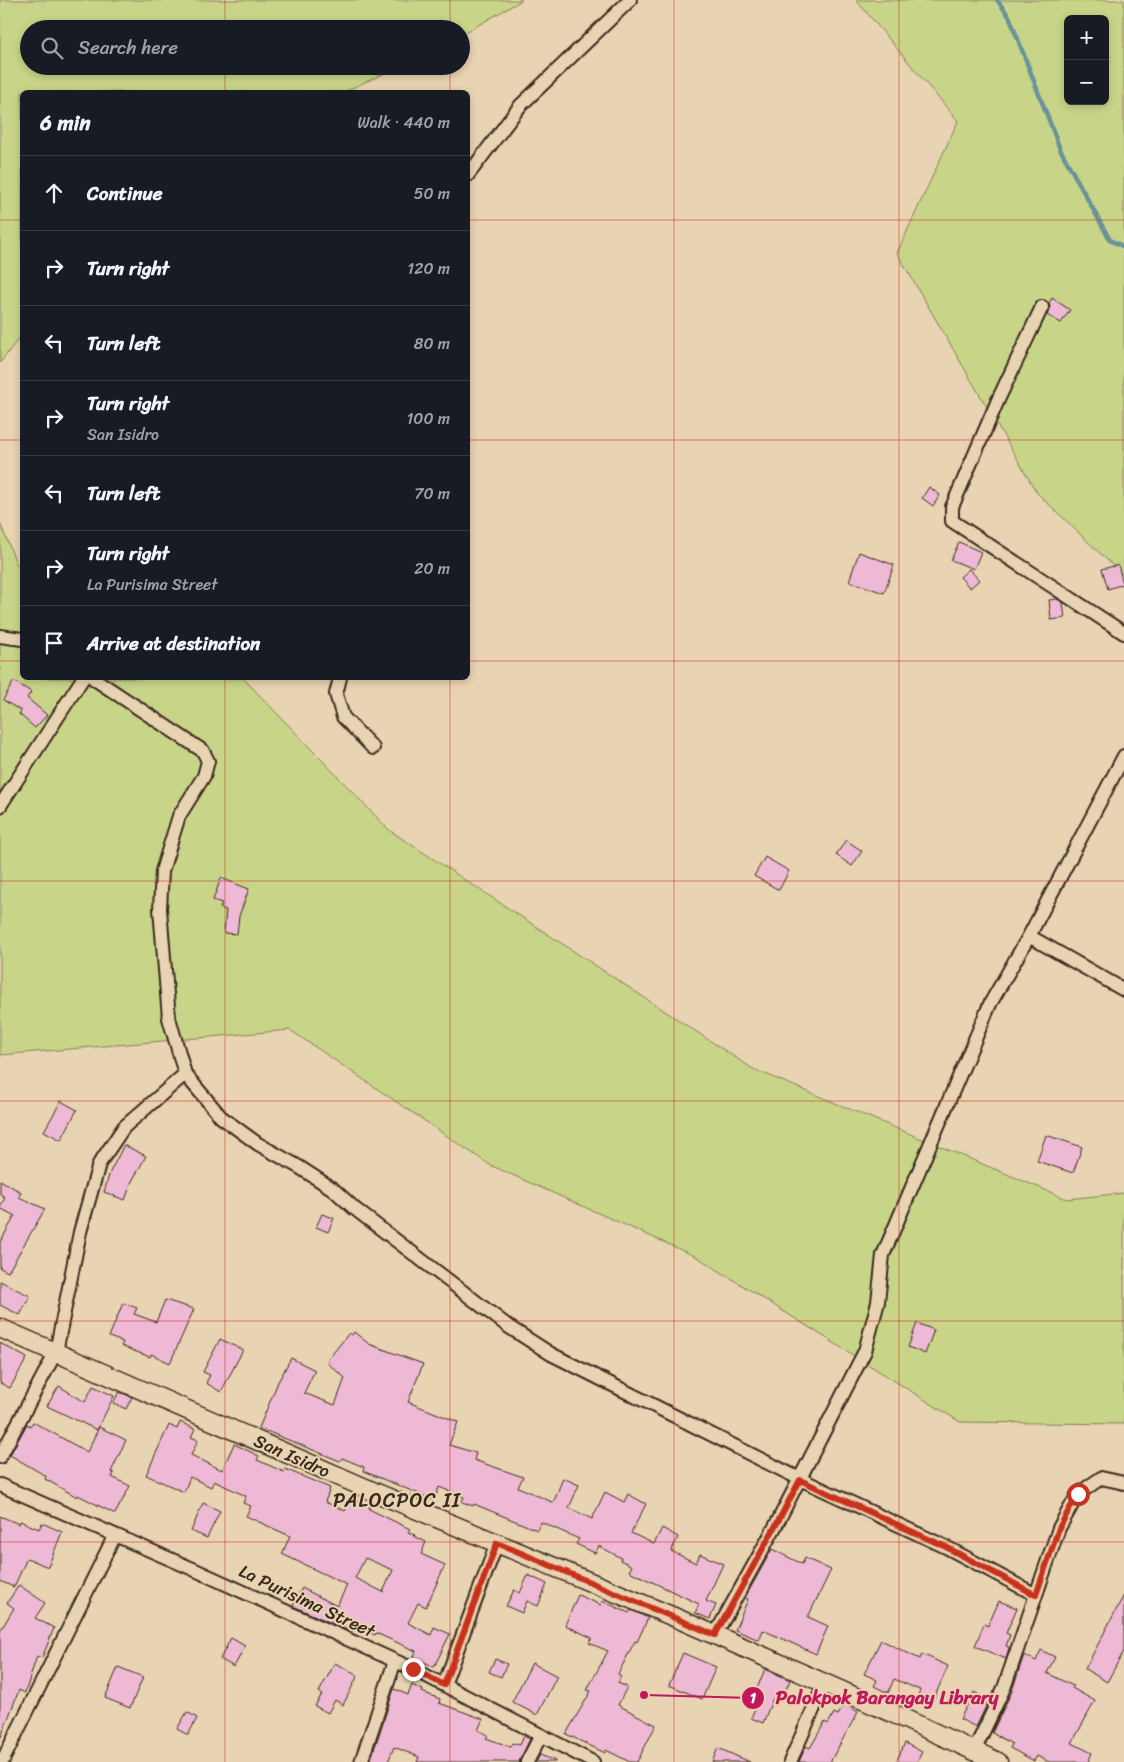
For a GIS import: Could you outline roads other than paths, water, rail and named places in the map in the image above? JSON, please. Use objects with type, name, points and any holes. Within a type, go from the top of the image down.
[{"type":"street","points":[[470,172],[520,106],[630,0]]},
{"type":"street","points":[[1042,307],[998,400],[952,507],[952,521],[1124,634]]},
{"type":"street","points":[[0,636],[20,639]]},
{"type":"street","points":[[0,806],[82,680]]},
{"type":"street","points":[[96,680],[203,752],[208,761],[204,776],[179,816],[162,871],[160,909],[169,1018],[185,1074],[221,1117],[258,1144],[333,1189],[355,1209],[516,1332],[551,1354],[800,1480],[946,1547],[1036,1595]]},
{"type":"street","points":[[340,680],[336,694],[343,717],[373,748]]},
{"type":"street","points":[[715,1635],[800,1480],[865,1351],[878,1302],[883,1256],[944,1108],[990,1004],[1029,936],[1124,756]]},
{"type":"street","points":[[1029,936],[1124,990]]},
{"type":"street","points":[[0,1457],[56,1352],[80,1232],[99,1164],[124,1127],[185,1074]]},
{"type":"street","name":"San Isidro","points":[[0,1328],[377,1493],[715,1635],[998,1762]]},
{"type":"street","points":[[974,1751],[1004,1688],[1059,1528],[1078,1494],[1101,1478],[1124,1483]]},
{"type":"street","name":"La Purisima Street","points":[[0,1485],[193,1569],[395,1661],[593,1762]]},
{"type":"street","points":[[2,1762],[115,1535]]},
{"type":"street","points":[[444,1685],[497,1543]]},
{"type":"street","points":[[360,1762],[395,1661]]},
{"type":"street","points":[[790,1762],[825,1684]]},
{"type":"street","points":[[527,1762],[541,1735]]},
{"type":"waterway","points":[[997,0],[1009,16],[1060,149],[1110,240],[1124,247]]},
{"type":"place","name":"Palokpok Barangay Library","points":[[644,1695]]},
{"type":"district","name":"PALOCPOC II","points":[[397,1500]]}]
